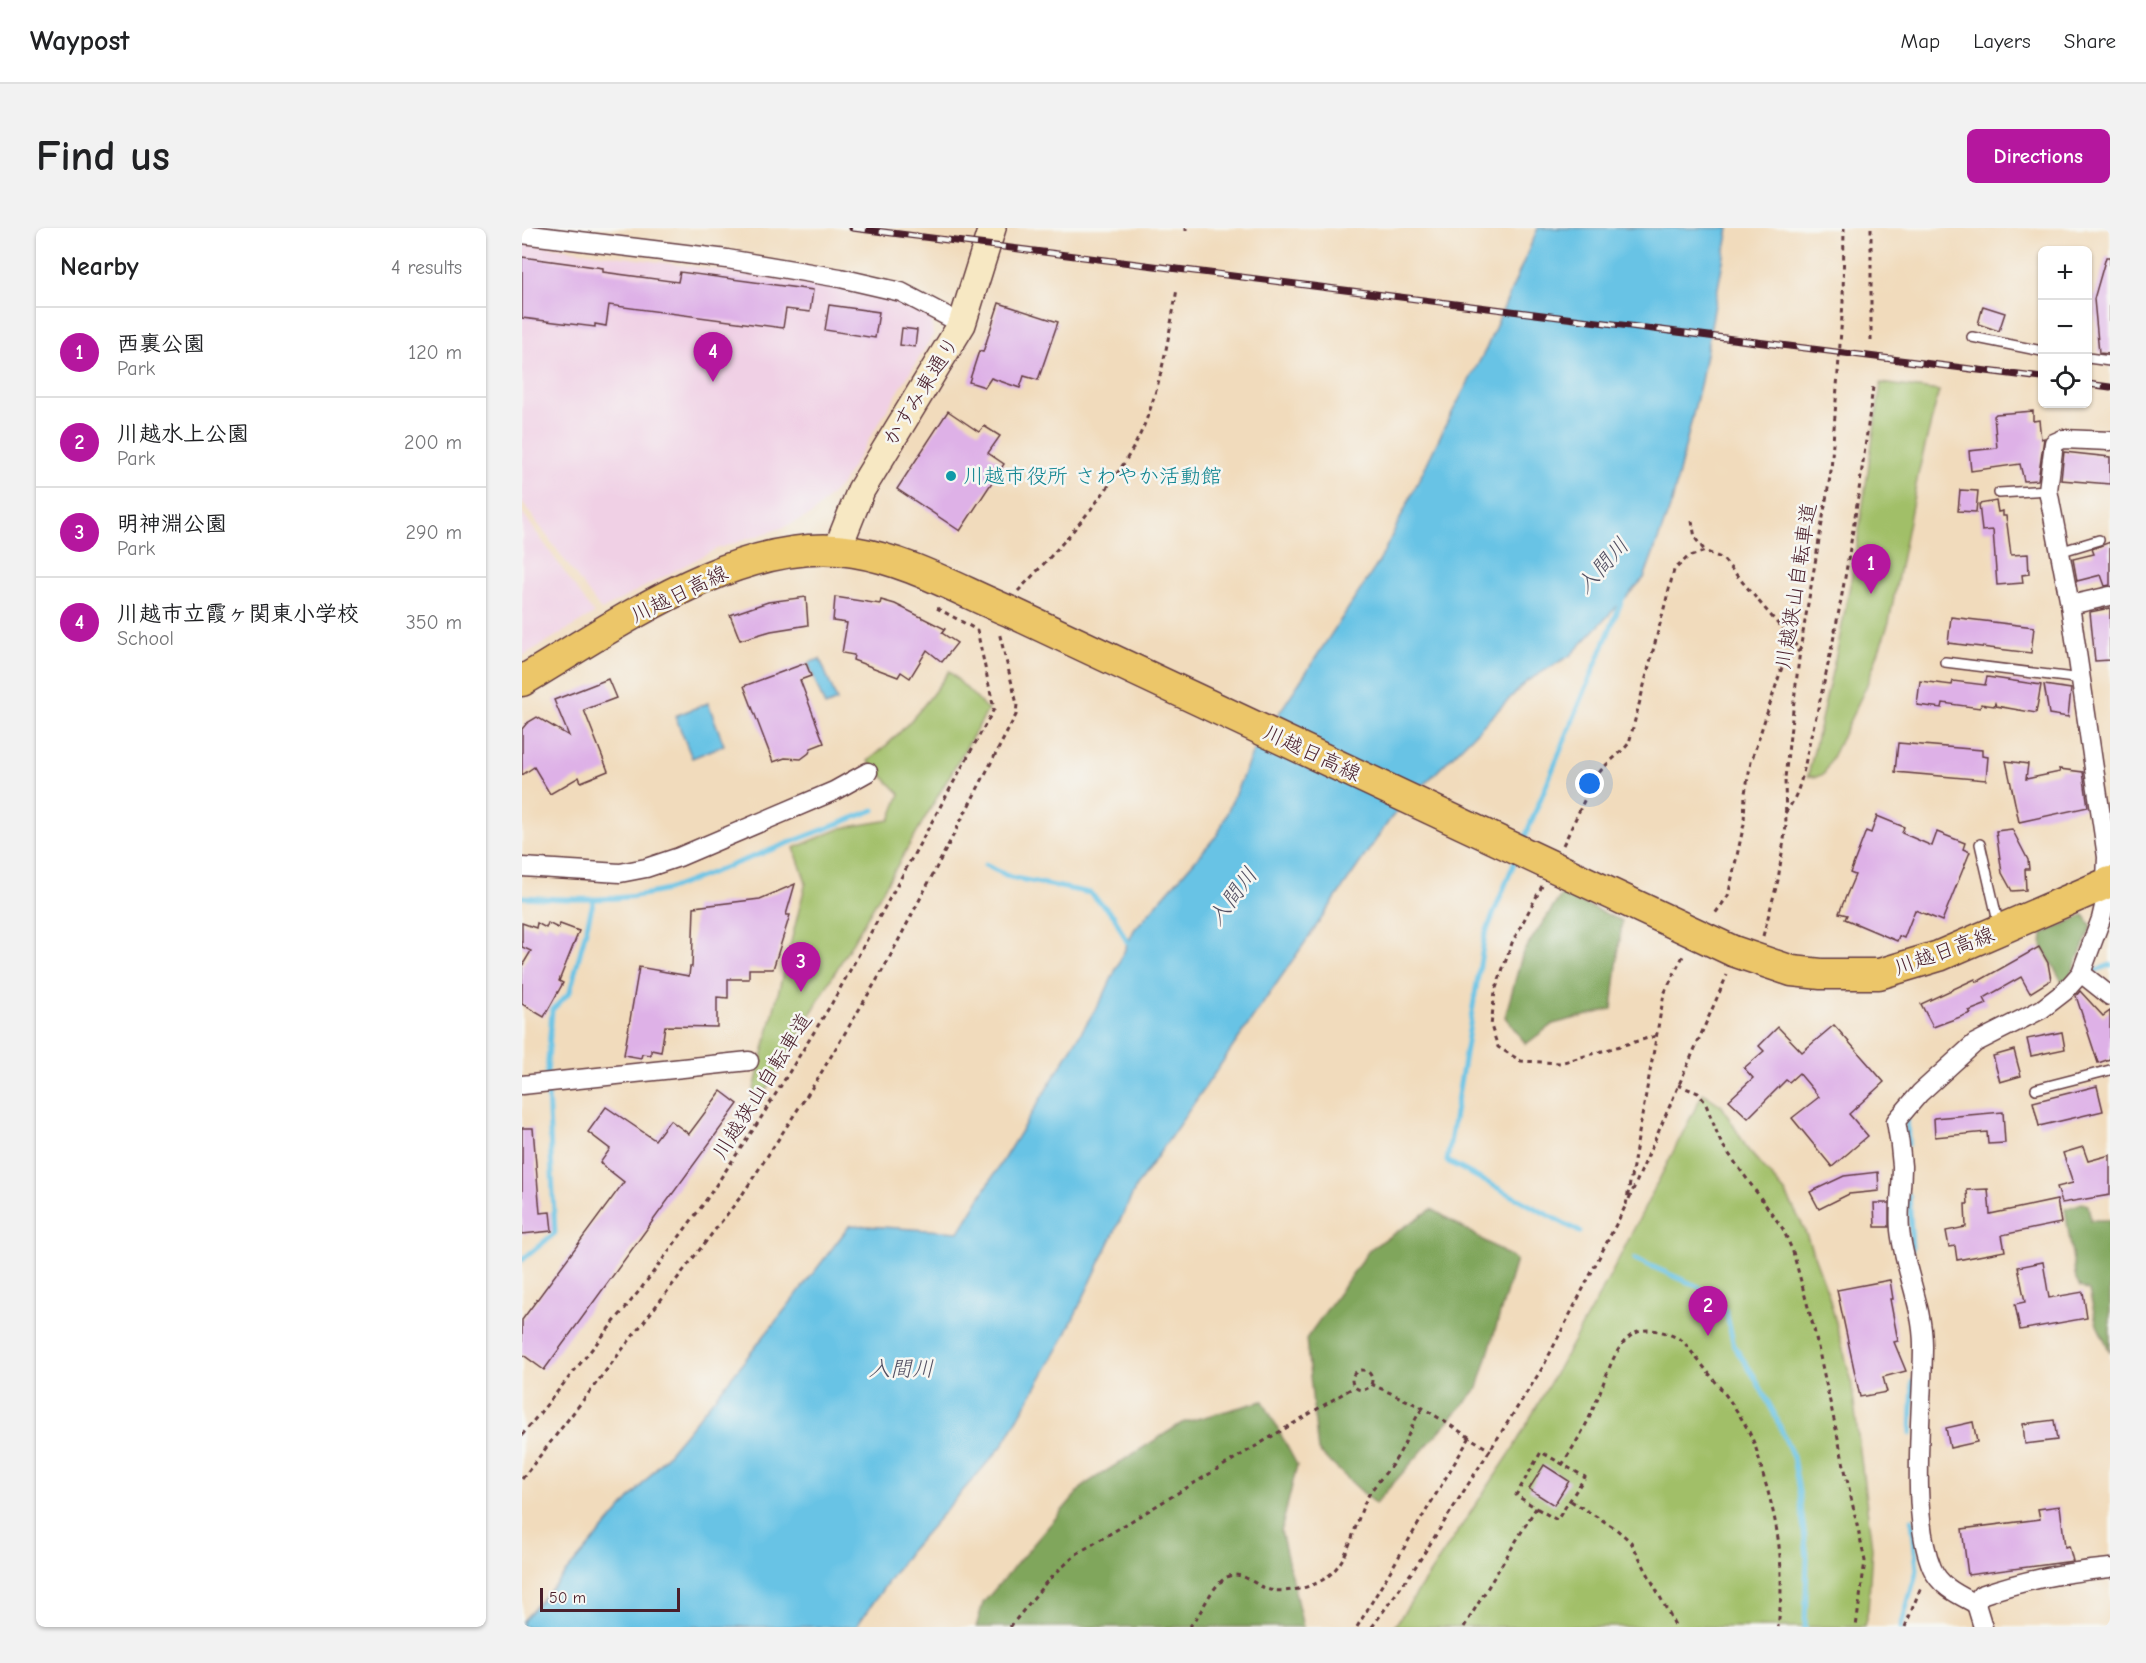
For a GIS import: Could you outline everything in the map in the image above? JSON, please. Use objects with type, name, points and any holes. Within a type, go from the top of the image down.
[{"type":"main road","name":"川越日高線","points":[[522,681],[641,611],[718,572],[778,556],[837,549],[857,552],[908,567],[1011,612],[1740,956],[1792,971],[1821,974],[1879,974],[1939,956],[2108,883]]},
{"type":"street","name":"かすみ東通り","points":[[837,549],[861,490],[962,324],[973,295],[992,228]]},
{"type":"street","points":[[522,234],[727,259],[840,278],[901,292],[962,324]]},
{"type":"street","points":[[1983,1627],[1976,1605],[1946,1588],[1935,1574],[1925,1549],[1921,1506],[1923,1344],[1919,1311],[1908,1276],[1900,1229],[1902,1165],[1896,1121],[1920,1093],[1975,1043],[2042,1009],[2064,992],[2082,973],[2103,911],[2108,883],[2103,786],[2048,490],[2054,443],[2063,439],[2110,441]]},
{"type":"street","points":[[2070,605],[2110,596]]},
{"type":"street","points":[[522,867],[620,873],[646,868],[679,857],[834,791],[868,772]]},
{"type":"street","points":[[2082,973],[2110,996]]},
{"type":"street","points":[[522,1085],[749,1061]]},
{"type":"street","points":[[1976,1605],[1981,1595],[2003,1587],[2056,1573],[2110,1568]]},
{"type":"lane","points":[[1972,337],[2038,350]]},
{"type":"lane","points":[[2092,359],[2110,361]]},
{"type":"lane","points":[[1999,493],[2048,490]]},
{"type":"lane","points":[[2059,552],[2099,540]]},
{"type":"lane","points":[[1945,662],[2082,679]]},
{"type":"lane","points":[[1980,844],[2000,931]]},
{"type":"lane","points":[[2036,1089],[2110,1070]]},
{"type":"path","name":"川越狭山自転車道","points":[[1626,1205],[1678,1085],[1778,880],[1786,826],[1785,778],[1800,650],[1831,471],[1837,417],[1844,302],[1844,228]]},
{"type":"path","points":[[1871,228],[1871,340]]},
{"type":"path","points":[[1026,582],[1067,537],[1132,452],[1145,424],[1161,375],[1177,290]]},
{"type":"path","points":[[1785,813],[1797,792],[1830,658],[1858,505],[1873,387]]},
{"type":"path","points":[[1692,521],[1695,538],[1706,551],[1723,559],[1800,650],[1784,661],[1751,762],[1745,792],[1744,824],[1728,896],[1707,924]]},
{"type":"path","points":[[1561,848],[1599,774],[1629,743],[1674,570],[1688,557],[1706,551]]},
{"type":"path","name":"川越狭山自転車道","points":[[522,1435],[640,1290],[702,1206],[759,1121],[826,1013],[994,709],[977,630],[933,605]]},
{"type":"path","points":[[522,1479],[742,1195],[815,1083],[884,968],[1016,715],[1017,704],[1001,640]]},
{"type":"path","points":[[1545,880],[1512,943],[1495,991],[1491,1026],[1498,1047],[1521,1061],[1560,1063],[1659,1035]]},
{"type":"path","points":[[1372,1627],[1416,1566],[1543,1367],[1626,1205],[1659,1035],[1664,994],[1686,952]]},
{"type":"path","points":[[1678,1085],[1698,1093],[1705,1102],[1720,1143],[1783,1229],[1793,1252],[1814,1329],[1865,1561],[1856,1627]]},
{"type":"path","points":[[1562,1465],[1585,1428],[1618,1347],[1638,1332],[1649,1331],[1672,1335],[1683,1341],[1741,1418],[1755,1445],[1780,1542],[1782,1568],[1779,1627]]},
{"type":"path","points":[[1354,1387],[1352,1377],[1359,1370],[1369,1372],[1371,1384]]},
{"type":"path","points":[[1371,1384],[1423,1408],[1491,1451]]},
{"type":"path","points":[[1010,1627],[1048,1580],[1078,1553],[1354,1387],[1364,1390],[1371,1384]]},
{"type":"path","points":[[1189,1627],[1211,1594],[1229,1576],[1237,1574],[1268,1589],[1285,1591],[1327,1577],[1341,1562],[1368,1496],[1400,1452],[1415,1417],[1423,1408]]},
{"type":"path","points":[[1357,1627],[1470,1437]]},
{"type":"path","points":[[1541,1452],[1585,1477],[1570,1501],[1557,1520],[1516,1495],[1541,1452]]},
{"type":"path","points":[[1570,1501],[1595,1514],[1631,1542],[1676,1627]]},
{"type":"path","points":[[1464,1627],[1536,1508]]},
{"type":"path","points":[[1905,1627],[1916,1594],[1925,1581],[1935,1574]]},
{"type":"shaded area","points":[[522,243],[819,284],[906,302],[931,317],[933,335],[841,485],[811,515],[779,529],[716,549],[601,610],[522,502]]},
{"type":"shaded area","points":[[522,512],[594,614],[522,656]]},
{"type":"green space","points":[[1881,383],[1939,391],[1919,470],[1889,622],[1866,687],[1824,774],[1816,777],[1808,776],[1854,565]]},
{"type":"green space","points":[[949,671],[988,710],[757,1106],[751,1101],[806,882],[794,848],[842,828],[890,820],[900,794],[868,761],[912,719]]},
{"type":"green space","points":[[1562,894],[1622,921],[1612,1009],[1553,1024],[1526,1044],[1505,1017],[1523,952]]},
{"type":"green space","points":[[2084,915],[2092,926],[2064,985],[2042,946],[2043,934]]},
{"type":"green space","points":[[1703,1093],[1722,1106],[1748,1150],[1785,1192],[1803,1226],[1828,1293],[1851,1379],[1872,1548],[1868,1611],[1864,1627],[1394,1627],[1511,1452],[1610,1276]]},
{"type":"green space","points":[[2082,1203],[2088,1205],[2091,1220],[2110,1220],[2110,1352],[2097,1325],[2089,1291],[2080,1287],[2076,1280],[2065,1209]]},
{"type":"green space","points":[[1432,1209],[1516,1260],[1478,1388],[1375,1504],[1318,1451],[1306,1339],[1370,1249]]},
{"type":"green space","points":[[1263,1401],[1297,1465],[1281,1531],[1303,1627],[976,1627],[983,1603],[1084,1485],[1182,1423]]},
{"type":"water","name":"入間川","points":[[1538,228],[1729,228],[1701,381],[1672,502],[1644,578],[1571,655],[1527,681],[1391,818],[1136,1187],[1063,1340],[1002,1446],[909,1552],[856,1627],[522,1627],[522,1621],[608,1525],[731,1377],[850,1225],[959,1232],[1104,995],[1134,930],[1218,834],[1252,754],[1379,562],[1447,422],[1486,349]]},
{"type":"water","points":[[820,659],[837,701],[825,706],[808,663]]},
{"type":"water","points":[[708,703],[724,745],[692,758],[675,716]]},
{"type":"building","points":[[522,257],[603,268],[603,272],[678,282],[680,272],[813,290],[810,312],[786,309],[783,328],[609,305],[606,326],[595,324],[595,327],[522,318]]},
{"type":"building","points":[[2106,257],[2110,257],[2110,354],[2099,353],[2094,299]]},
{"type":"building","points":[[999,303],[1058,322],[1038,380],[1024,376],[1020,388],[991,378],[985,387],[969,382],[979,351],[983,352]]},
{"type":"building","points":[[829,305],[879,312],[875,338],[825,330]]},
{"type":"building","points":[[1983,306],[2005,313],[1999,331],[1978,324]]},
{"type":"building","points":[[902,328],[917,330],[915,347],[900,345]]},
{"type":"building","name":"川越市役所 さわやか活動館","points":[[948,411],[979,432],[984,426],[1000,436],[988,453],[1004,464],[960,531],[897,489]]},
{"type":"building","points":[[2033,411],[2033,421],[2039,420],[2041,439],[2044,438],[2038,480],[2024,481],[2020,464],[1971,471],[1969,451],[1997,448],[1994,416],[1996,414]]},
{"type":"building","points":[[2064,452],[2110,457],[2110,484],[2061,480]]},
{"type":"building","points":[[1960,490],[1978,491],[1976,512],[1958,511]]},
{"type":"building","points":[[1996,501],[1998,512],[2003,511],[2003,516],[2006,516],[2011,555],[2028,554],[2029,574],[2022,575],[2023,583],[1997,585],[1993,530],[1982,531],[1979,504]]},
{"type":"building","points":[[2110,542],[2110,585],[2105,586],[2101,575],[2077,581],[2073,559],[2094,554],[2092,549]]},
{"type":"building","points":[[806,597],[808,625],[771,631],[740,640],[730,615],[768,602]]},
{"type":"building","points":[[835,597],[880,604],[881,600],[895,604],[945,629],[942,633],[957,643],[942,662],[927,650],[910,678],[901,672],[898,677],[853,660],[854,655],[842,653],[847,623],[833,621]]},
{"type":"building","points":[[2110,608],[2110,660],[2095,661],[2090,612]]},
{"type":"building","points":[[1951,617],[2034,627],[2031,653],[1948,643]]},
{"type":"building","points":[[806,663],[811,676],[800,680],[824,743],[811,748],[809,753],[801,759],[785,758],[773,762],[744,686]]},
{"type":"building","points":[[1987,677],[2041,685],[2036,713],[1996,706],[1995,703],[1994,706],[1981,704],[1980,708],[1943,703],[1942,708],[1917,705],[1920,681],[1952,685],[1953,681],[1985,685]]},
{"type":"building","points":[[608,679],[616,698],[584,710],[608,771],[581,782],[579,777],[550,794],[534,767],[522,775],[522,729],[527,723],[537,717],[569,736],[554,700]]},
{"type":"building","points":[[2044,685],[2071,689],[2068,717],[2049,714]]},
{"type":"building","points":[[1898,743],[1982,750],[1982,756],[1988,757],[1986,780],[1895,772]]},
{"type":"building","points":[[2006,761],[2028,764],[2026,779],[2060,772],[2059,769],[2083,772],[2088,807],[2019,822]]},
{"type":"building","points":[[1877,816],[1904,827],[1902,833],[1932,846],[1937,832],[1965,843],[1963,849],[1970,852],[1942,921],[1915,910],[1904,938],[1899,936],[1897,941],[1845,919],[1847,915],[1839,913],[1855,875],[1850,873],[1866,831],[1871,833]]},
{"type":"building","points":[[2012,829],[2028,860],[2029,869],[2025,869],[2026,890],[2012,891],[2002,873],[1996,831]]},
{"type":"building","points":[[795,884],[786,915],[790,915],[773,969],[749,969],[749,979],[728,979],[728,998],[717,997],[717,1027],[665,1026],[661,1052],[651,1050],[651,1055],[642,1054],[641,1058],[624,1055],[639,967],[689,976],[690,967],[692,967],[694,907],[760,899]]},
{"type":"building","points":[[522,923],[536,928],[537,923],[546,928],[548,923],[558,928],[560,924],[579,931],[559,981],[563,983],[544,1017],[522,1004],[522,966],[531,951],[522,947]]},
{"type":"building","points":[[2039,947],[2048,963],[2051,980],[2030,993],[2021,977],[1984,998],[1987,1004],[1969,1011],[1971,1013],[1933,1027],[1921,1004],[1975,979],[1977,982]]},
{"type":"building","points":[[2080,991],[2103,1016],[2110,1011],[2110,1059],[2098,1063],[2076,996]]},
{"type":"building","points":[[1834,1025],[1884,1082],[1849,1114],[1868,1136],[1832,1167],[1792,1118],[1819,1097],[1799,1073],[1789,1082],[1786,1080],[1748,1118],[1729,1100],[1753,1078],[1744,1068],[1764,1051],[1759,1046],[1778,1027],[1802,1052]]},
{"type":"building","points":[[2062,1032],[2065,1049],[2031,1056],[2027,1039]]},
{"type":"building","points":[[2014,1050],[2021,1076],[2000,1082],[1993,1056]]},
{"type":"building","points":[[2097,1086],[2103,1111],[2039,1126],[2033,1102]]},
{"type":"building","points":[[721,1091],[738,1104],[544,1370],[522,1354],[522,1320],[624,1182],[600,1163],[610,1149],[588,1132],[606,1107],[655,1140],[670,1120],[689,1134]]},
{"type":"building","points":[[2003,1112],[2005,1143],[1988,1144],[1987,1132],[1935,1137],[1934,1118]]},
{"type":"building","points":[[522,1128],[533,1128],[540,1213],[550,1212],[552,1231],[522,1234]]},
{"type":"building","points":[[2083,1147],[2088,1161],[2110,1155],[2110,1195],[2062,1203],[2057,1187],[2073,1183],[2063,1153]]},
{"type":"building","points":[[1878,1172],[1879,1191],[1849,1194],[1819,1209],[1810,1192],[1844,1176]]},
{"type":"building","points":[[1988,1189],[1990,1214],[2057,1200],[2061,1223],[2002,1235],[2005,1251],[1957,1260],[1955,1246],[1949,1247],[1946,1231],[1966,1227],[1967,1190]]},
{"type":"building","points":[[1874,1203],[1889,1203],[1889,1227],[1875,1227]]},
{"type":"building","points":[[2043,1262],[2049,1298],[2083,1292],[2087,1318],[2020,1330],[2015,1304],[2025,1302],[2018,1267]]},
{"type":"building","points":[[1890,1280],[1893,1299],[1890,1299],[1898,1341],[1894,1342],[1906,1371],[1883,1377],[1887,1392],[1860,1397],[1837,1290]]},
{"type":"building","points":[[2054,1420],[2057,1440],[2025,1444],[2023,1424]]},
{"type":"building","points":[[1973,1422],[1977,1442],[1950,1448],[1946,1428]]},
{"type":"building","points":[[1544,1465],[1569,1481],[1554,1505],[1529,1489]]},
{"type":"building","points":[[2060,1506],[2065,1547],[2069,1546],[2073,1561],[1968,1575],[1962,1529],[2040,1519],[2038,1509]]},
{"type":"waterway","points":[[1523,842],[1624,595]]},
{"type":"waterway","points":[[522,897],[613,898],[667,890],[874,810]]},
{"type":"waterway","points":[[1516,858],[1485,935],[1447,1161],[1580,1232]]},
{"type":"waterway","points":[[985,865],[1010,877],[1090,893],[1114,916],[1127,942],[1133,944]]},
{"type":"waterway","points":[[522,1260],[555,1233],[547,1073],[552,1010],[570,992],[594,899]]},
{"type":"waterway","points":[[2094,971],[2110,965]]},
{"type":"waterway","points":[[1907,1117],[1908,1144]]},
{"type":"waterway","points":[[1909,1195],[1912,1249]]},
{"type":"waterway","points":[[1635,1259],[1699,1287],[1726,1311],[1734,1346],[1754,1376],[1775,1415],[1793,1457],[1800,1497],[1807,1557],[1805,1627]]},
{"type":"waterway","points":[[1911,1433],[1913,1382]]},
{"type":"waterway","points":[[1901,1627],[1917,1570],[1912,1520]]},
{"type":"railway","points":[[852,228],[2038,377]]},
{"type":"railway","points":[[2092,385],[2110,387]]},
{"type":"place","name":"川越市立霞ヶ関東小学校","points":[[713,382]]},
{"type":"place","name":"川越市役所 さわやか活動館","points":[[951,476]]},
{"type":"place","name":"西裏公園","points":[[1871,594]]},
{"type":"place","name":"明神淵公園","points":[[801,992]]},
{"type":"place","name":"川越水上公園","points":[[1708,1336]]}]
